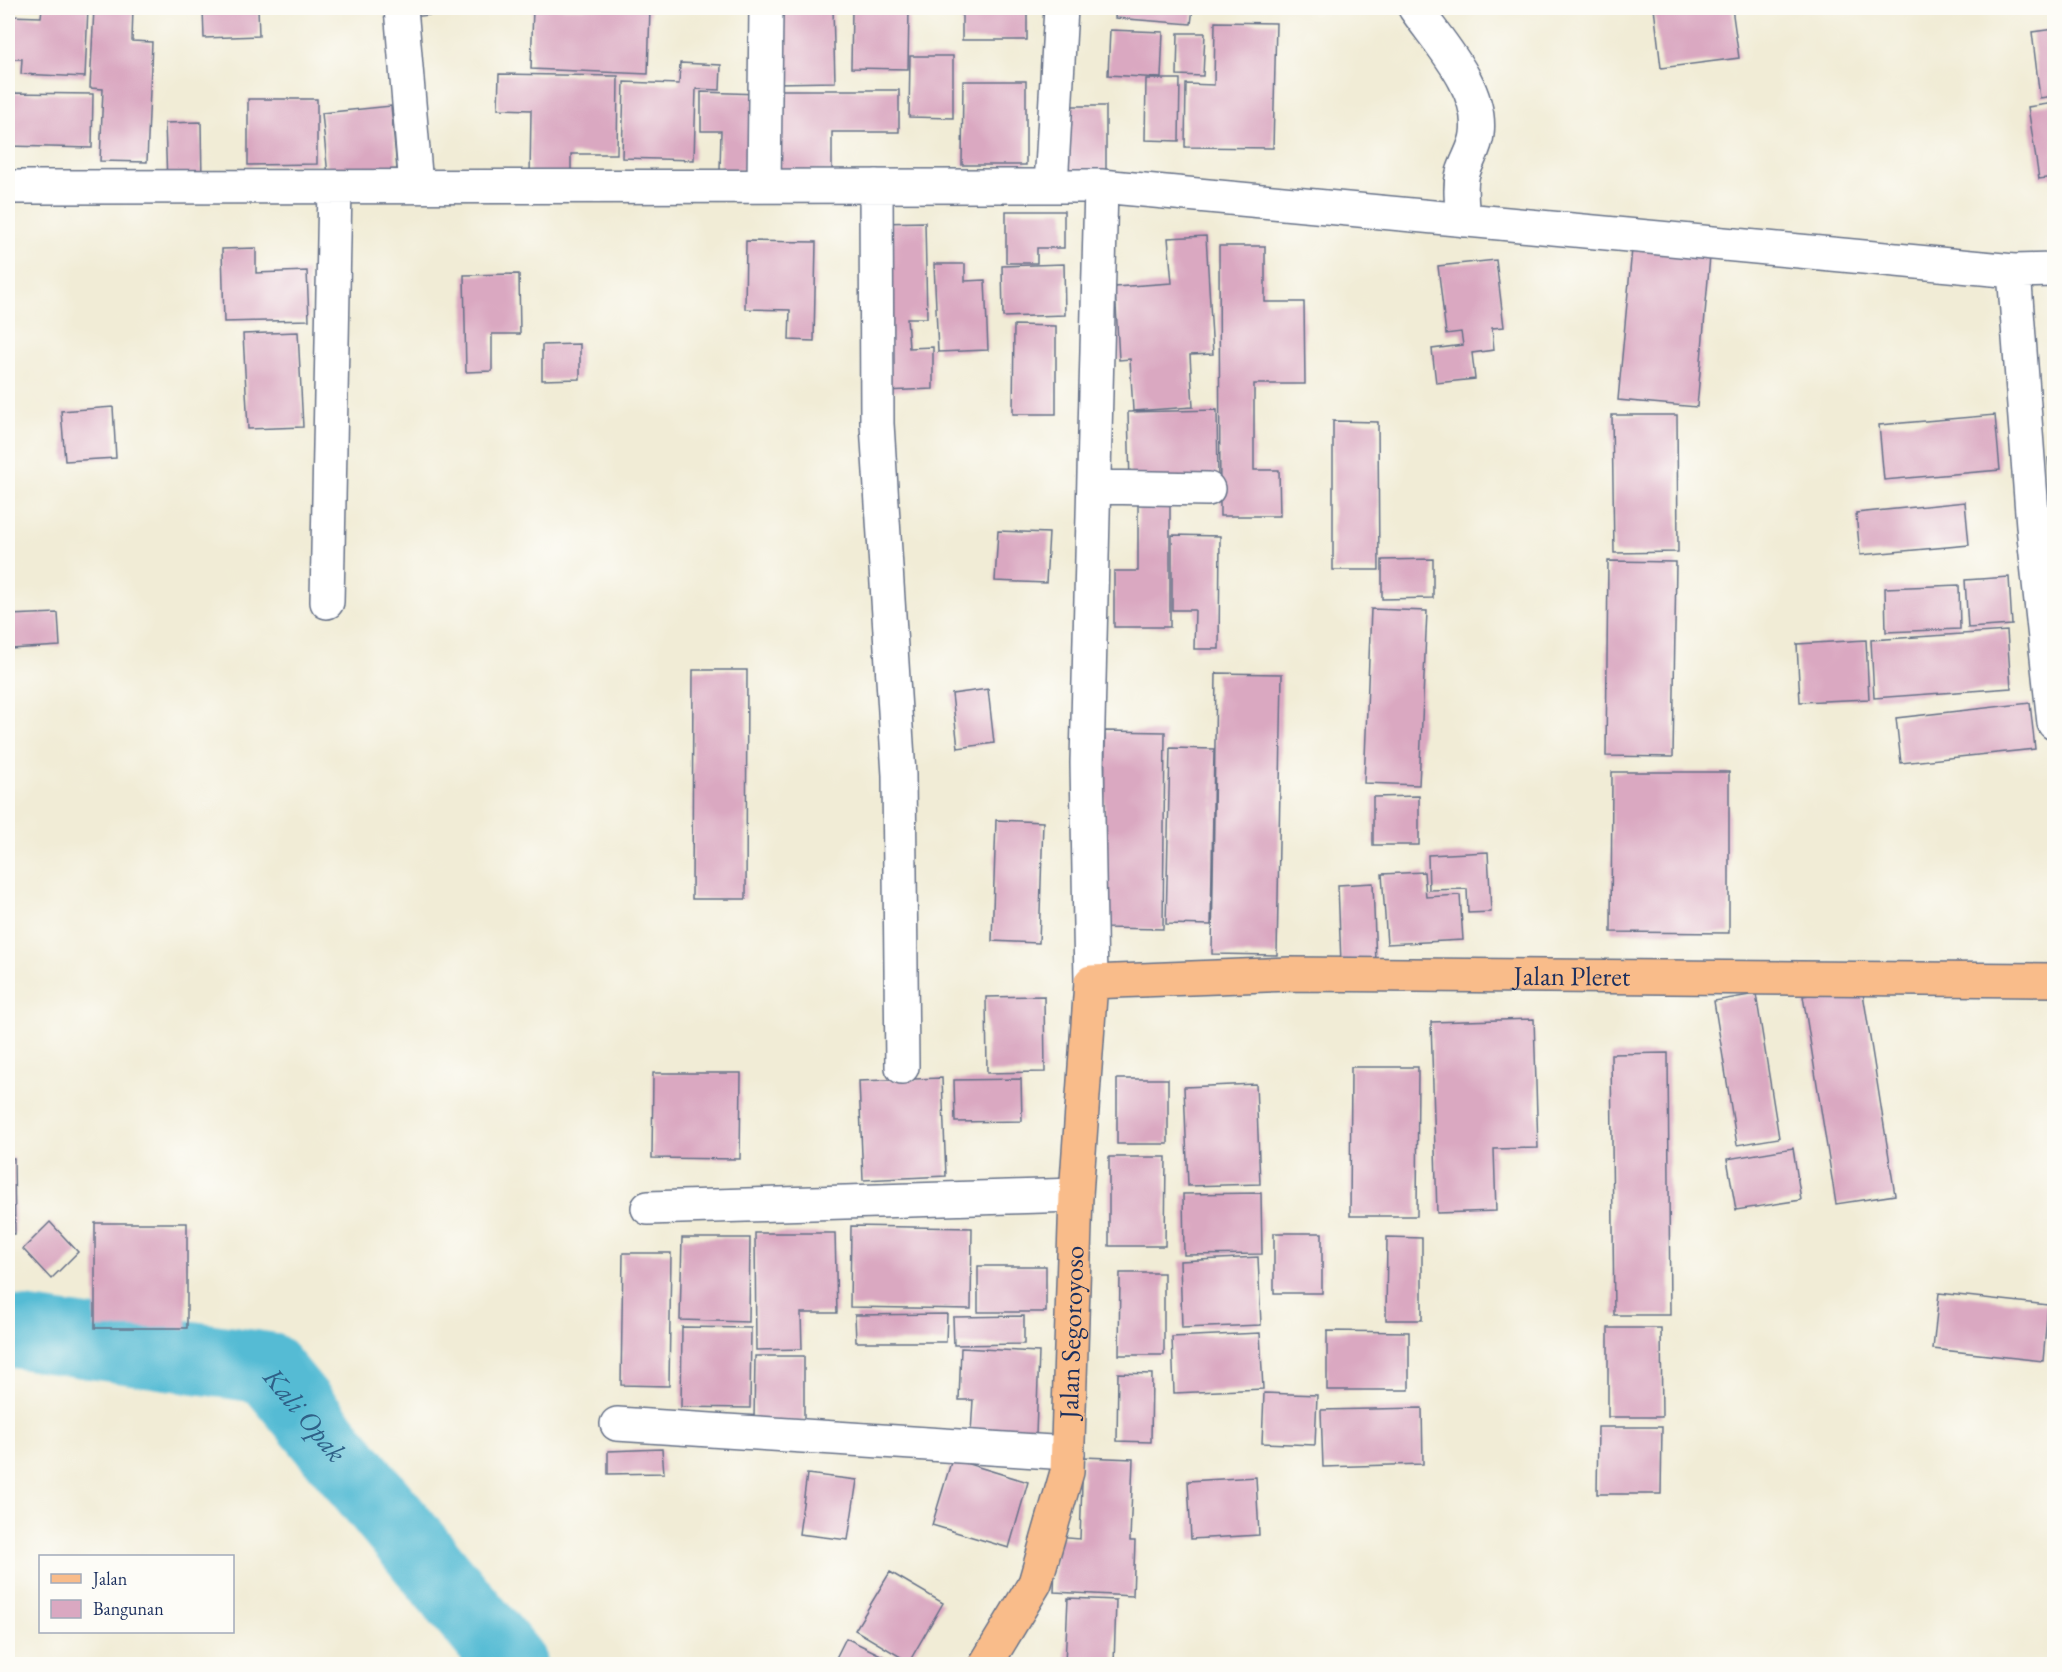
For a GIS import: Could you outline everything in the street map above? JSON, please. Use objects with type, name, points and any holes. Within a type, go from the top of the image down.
[{"type":"main road","name":"Jalan Pleret","points":[[1090,982],[1290,974],[2055,980]]},
{"type":"main road","name":"Jalan Segoroyoso","points":[[991,1657],[1035,1583],[1067,1472],[1076,1195],[1090,982]]},
{"type":"street","points":[[401,8],[416,186]]},
{"type":"street","points":[[764,186],[766,8]]},
{"type":"street","points":[[1051,186],[1061,8]]},
{"type":"street","points":[[1414,8],[1468,84],[1474,98],[1478,117],[1477,136],[1463,175],[1461,188],[1463,220]]},
{"type":"street","points":[[876,186],[877,424],[899,775],[902,1066]]},
{"type":"street","points":[[1090,982],[1087,763],[1101,186]]},
{"type":"street","points":[[8,188],[1101,186],[2014,271],[2055,270]]},
{"type":"street","points":[[327,602],[335,187]]},
{"type":"street","points":[[2014,271],[2033,526],[2055,723]]},
{"type":"street","points":[[1094,487],[1208,489]]},
{"type":"street","points":[[648,1208],[1076,1195]]},
{"type":"street","points":[[617,1424],[1068,1453]]},
{"type":"building","points":[[42,8],[88,8],[85,77],[21,74],[22,59],[8,59],[8,16],[41,17]]},
{"type":"building","points":[[94,8],[133,8],[132,41],[152,42],[147,162],[100,161],[103,89],[90,88]]},
{"type":"building","points":[[203,8],[258,8],[259,36],[204,38]]},
{"type":"building","points":[[410,8],[473,8],[473,10],[412,17]]},
{"type":"building","points":[[533,8],[650,8],[648,74],[531,69]]},
{"type":"building","points":[[774,8],[833,8],[835,82],[776,83]]},
{"type":"building","points":[[852,8],[909,8],[908,69],[851,68]]},
{"type":"building","points":[[962,8],[1027,8],[1027,40],[962,40]]},
{"type":"building","points":[[1116,8],[1193,8],[1191,24],[1115,18]]},
{"type":"building","points":[[1654,8],[1732,8],[1739,58],[1661,68]]},
{"type":"building","points":[[1215,22],[1276,23],[1273,148],[1185,147],[1186,84],[1214,85]]},
{"type":"building","points":[[2054,29],[2054,96],[2040,98],[2032,32]]},
{"type":"building","points":[[1110,30],[1163,32],[1161,78],[1108,75]]},
{"type":"building","points":[[1178,33],[1205,33],[1203,76],[1177,75]]},
{"type":"building","points":[[910,56],[953,56],[953,118],[909,117]]},
{"type":"building","points":[[680,63],[721,65],[720,90],[696,89],[694,160],[622,158],[624,82],[679,84]]},
{"type":"building","points":[[499,74],[618,76],[617,154],[571,154],[571,178],[530,177],[531,110],[498,109]]},
{"type":"building","points":[[1146,79],[1180,79],[1179,141],[1145,140]]},
{"type":"building","points":[[963,81],[1026,81],[1026,165],[962,165]]},
{"type":"building","points":[[773,90],[899,90],[899,132],[832,132],[832,172],[773,172]]},
{"type":"building","points":[[701,92],[759,94],[758,170],[720,170],[721,131],[701,131]]},
{"type":"building","points":[[8,93],[93,94],[92,148],[8,146]]},
{"type":"building","points":[[248,99],[317,99],[317,164],[248,165]]},
{"type":"building","points":[[2054,103],[2054,177],[2039,179],[2028,107]]},
{"type":"building","points":[[391,106],[397,169],[328,176],[322,113]]},
{"type":"building","points":[[1063,106],[1106,106],[1106,174],[1063,173]]},
{"type":"building","points":[[201,122],[202,183],[167,183],[165,123]]},
{"type":"building","points":[[1006,211],[1064,211],[1064,248],[1037,248],[1037,263],[1006,263]]},
{"type":"building","points":[[925,222],[927,318],[907,318],[909,348],[933,347],[933,389],[884,391],[880,223]]},
{"type":"building","points":[[1206,236],[1213,354],[1190,355],[1193,407],[1133,411],[1130,359],[1119,360],[1115,287],[1172,283],[1168,238]]},
{"type":"building","points":[[746,241],[816,242],[814,341],[789,340],[790,310],[745,309]]},
{"type":"building","points":[[1219,246],[1265,246],[1265,302],[1304,302],[1305,384],[1254,384],[1254,470],[1279,470],[1280,516],[1220,516]]},
{"type":"building","points":[[256,248],[256,273],[307,271],[309,320],[224,322],[222,249]]},
{"type":"building","points":[[1632,249],[1710,256],[1697,407],[1618,400]]},
{"type":"building","points":[[1496,260],[1504,327],[1492,328],[1494,350],[1472,353],[1475,379],[1436,383],[1432,349],[1463,345],[1461,332],[1446,334],[1438,266]]},
{"type":"building","points":[[934,264],[965,264],[965,281],[985,280],[988,350],[938,352]]},
{"type":"building","points":[[1064,264],[1065,315],[1003,317],[1002,266]]},
{"type":"building","points":[[519,274],[520,334],[492,334],[492,371],[466,372],[464,275]]},
{"type":"building","points":[[1014,325],[1056,326],[1056,414],[1013,414]]},
{"type":"building","points":[[298,332],[303,427],[248,429],[243,334]]},
{"type":"building","points":[[580,344],[580,379],[542,380],[542,345]]},
{"type":"building","points":[[113,407],[116,458],[65,461],[61,411]]},
{"type":"building","points":[[1217,410],[1218,480],[1130,482],[1128,412]]},
{"type":"building","points":[[1612,415],[1677,415],[1678,552],[1614,553]]},
{"type":"building","points":[[1995,415],[2000,470],[1884,480],[1879,425]]},
{"type":"building","points":[[1333,421],[1378,422],[1379,570],[1333,570]]},
{"type":"building","points":[[2048,458],[2054,458],[2054,493],[2051,493]]},
{"type":"building","points":[[1138,493],[1170,493],[1170,627],[1114,627],[1114,571],[1138,571]]},
{"type":"building","points":[[1965,502],[1969,545],[1860,555],[1856,513]]},
{"type":"building","points":[[998,531],[1049,533],[1046,583],[995,581]]},
{"type":"building","points":[[1172,535],[1220,536],[1219,649],[1194,649],[1195,610],[1172,610]]},
{"type":"building","points":[[1433,559],[1433,598],[1382,599],[1382,560]]},
{"type":"building","points":[[1608,561],[1676,562],[1673,757],[1606,756]]},
{"type":"building","points":[[2009,577],[2012,625],[1968,628],[1965,580]]},
{"type":"building","points":[[1959,585],[1960,629],[1886,632],[1885,588]]},
{"type":"building","points":[[1371,609],[1427,611],[1419,785],[1364,783]]},
{"type":"building","points":[[58,613],[60,646],[10,649],[9,615]]},
{"type":"building","points":[[2007,631],[2011,688],[1874,698],[1871,640]]},
{"type":"building","points":[[1866,640],[1869,699],[1800,702],[1797,644]]},
{"type":"building","points":[[693,670],[747,670],[746,899],[692,899]]},
{"type":"building","points":[[1216,673],[1282,674],[1277,955],[1212,954]]},
{"type":"building","points":[[988,689],[994,743],[958,748],[952,694]]},
{"type":"building","points":[[2030,703],[2035,749],[1901,763],[1896,718]]},
{"type":"building","points":[[1105,731],[1165,732],[1163,929],[1103,928]]},
{"type":"building","points":[[1170,748],[1214,749],[1211,925],[1166,924]]},
{"type":"building","points":[[1612,772],[1729,772],[1729,933],[1611,932]]},
{"type":"building","points":[[1419,796],[1419,845],[1373,845],[1373,797]]},
{"type":"building","points":[[996,820],[1043,822],[1039,943],[992,941]]},
{"type":"building","points":[[1488,852],[1491,912],[1468,913],[1467,889],[1429,890],[1428,855]]},
{"type":"building","points":[[1424,872],[1426,897],[1460,895],[1463,940],[1387,944],[1382,874]]},
{"type":"building","points":[[1373,883],[1376,963],[1341,963],[1338,885]]},
{"type":"building","points":[[1862,987],[1895,1195],[1836,1204],[1803,996]]},
{"type":"building","points":[[1756,994],[1779,1138],[1737,1145],[1714,1001]]},
{"type":"building","points":[[1044,996],[1045,1072],[987,1073],[986,997]]},
{"type":"building","points":[[1534,1019],[1538,1148],[1494,1149],[1496,1211],[1437,1213],[1431,1022]]},
{"type":"building","points":[[1668,1053],[1670,1315],[1614,1315],[1611,1054]]},
{"type":"building","points":[[1351,1067],[1418,1067],[1417,1216],[1350,1216]]},
{"type":"building","points":[[653,1073],[741,1073],[740,1159],[652,1158]]},
{"type":"building","points":[[942,1078],[946,1176],[863,1180],[859,1081]]},
{"type":"building","points":[[1021,1079],[1022,1121],[955,1122],[954,1080]]},
{"type":"building","points":[[1117,1079],[1168,1079],[1168,1144],[1117,1144]]},
{"type":"building","points":[[1256,1084],[1260,1184],[1188,1186],[1184,1087]]},
{"type":"building","points":[[1793,1148],[1801,1200],[1736,1210],[1727,1159]]},
{"type":"building","points":[[1109,1157],[1166,1157],[1165,1246],[1109,1246]]},
{"type":"building","points":[[8,1158],[14,1158],[15,1234],[8,1234]]},
{"type":"building","points":[[1261,1193],[1262,1254],[1184,1255],[1183,1194]]},
{"type":"building","points":[[50,1222],[78,1252],[51,1279],[23,1249]]},
{"type":"building","points":[[95,1223],[187,1223],[187,1328],[95,1328]]},
{"type":"building","points":[[851,1226],[972,1228],[971,1309],[850,1307]]},
{"type":"building","points":[[755,1233],[835,1233],[837,1313],[801,1313],[802,1349],[756,1350]]},
{"type":"building","points":[[1274,1233],[1322,1233],[1322,1293],[1274,1293]]},
{"type":"building","points":[[1387,1237],[1422,1238],[1422,1320],[1386,1320]]},
{"type":"building","points":[[682,1238],[750,1238],[749,1322],[680,1320]]},
{"type":"building","points":[[623,1253],[671,1253],[669,1386],[621,1385]]},
{"type":"building","points":[[1258,1257],[1261,1325],[1182,1328],[1180,1261]]},
{"type":"building","points":[[978,1266],[1046,1266],[1046,1312],[978,1312]]},
{"type":"building","points":[[1120,1273],[1164,1273],[1164,1355],[1119,1355]]},
{"type":"building","points":[[1939,1293],[2048,1305],[2043,1361],[1933,1349]]},
{"type":"building","points":[[947,1314],[946,1342],[856,1342],[855,1315]]},
{"type":"building","points":[[1024,1316],[1024,1344],[954,1345],[953,1317]]},
{"type":"building","points":[[682,1327],[751,1328],[750,1408],[681,1407]]},
{"type":"building","points":[[1608,1328],[1661,1328],[1662,1417],[1608,1417]]},
{"type":"building","points":[[1327,1331],[1409,1332],[1409,1390],[1327,1390]]},
{"type":"building","points":[[1260,1333],[1263,1389],[1174,1393],[1172,1337]]},
{"type":"building","points":[[961,1348],[1039,1352],[1036,1435],[971,1433],[973,1400],[959,1400]]},
{"type":"building","points":[[755,1356],[804,1356],[804,1422],[754,1421]]},
{"type":"building","points":[[1118,1373],[1152,1374],[1151,1442],[1117,1441]]},
{"type":"building","points":[[1264,1393],[1317,1395],[1315,1445],[1262,1443]]},
{"type":"building","points":[[1422,1408],[1423,1464],[1323,1467],[1321,1410]]},
{"type":"building","points":[[1598,1427],[1662,1427],[1661,1494],[1597,1494]]},
{"type":"building","points":[[662,1449],[664,1473],[608,1474],[608,1451]]},
{"type":"building","points":[[1083,1457],[1133,1459],[1130,1541],[1135,1541],[1133,1596],[1054,1592],[1056,1537],[1080,1539]]},
{"type":"building","points":[[952,1459],[1028,1482],[1009,1548],[932,1525]]},
{"type":"building","points":[[807,1474],[857,1480],[848,1540],[799,1534]]},
{"type":"building","points":[[1256,1477],[1259,1535],[1191,1539],[1188,1481]]},
{"type":"building","points":[[890,1572],[943,1603],[909,1662],[855,1630]]},
{"type":"building","points":[[1068,1598],[1116,1600],[1114,1664],[1065,1664]]},
{"type":"building","points":[[846,1638],[899,1664],[833,1664]]},
{"type":"waterway","name":"Kali Opak","points":[[8,1331],[267,1368],[511,1664]]}]
